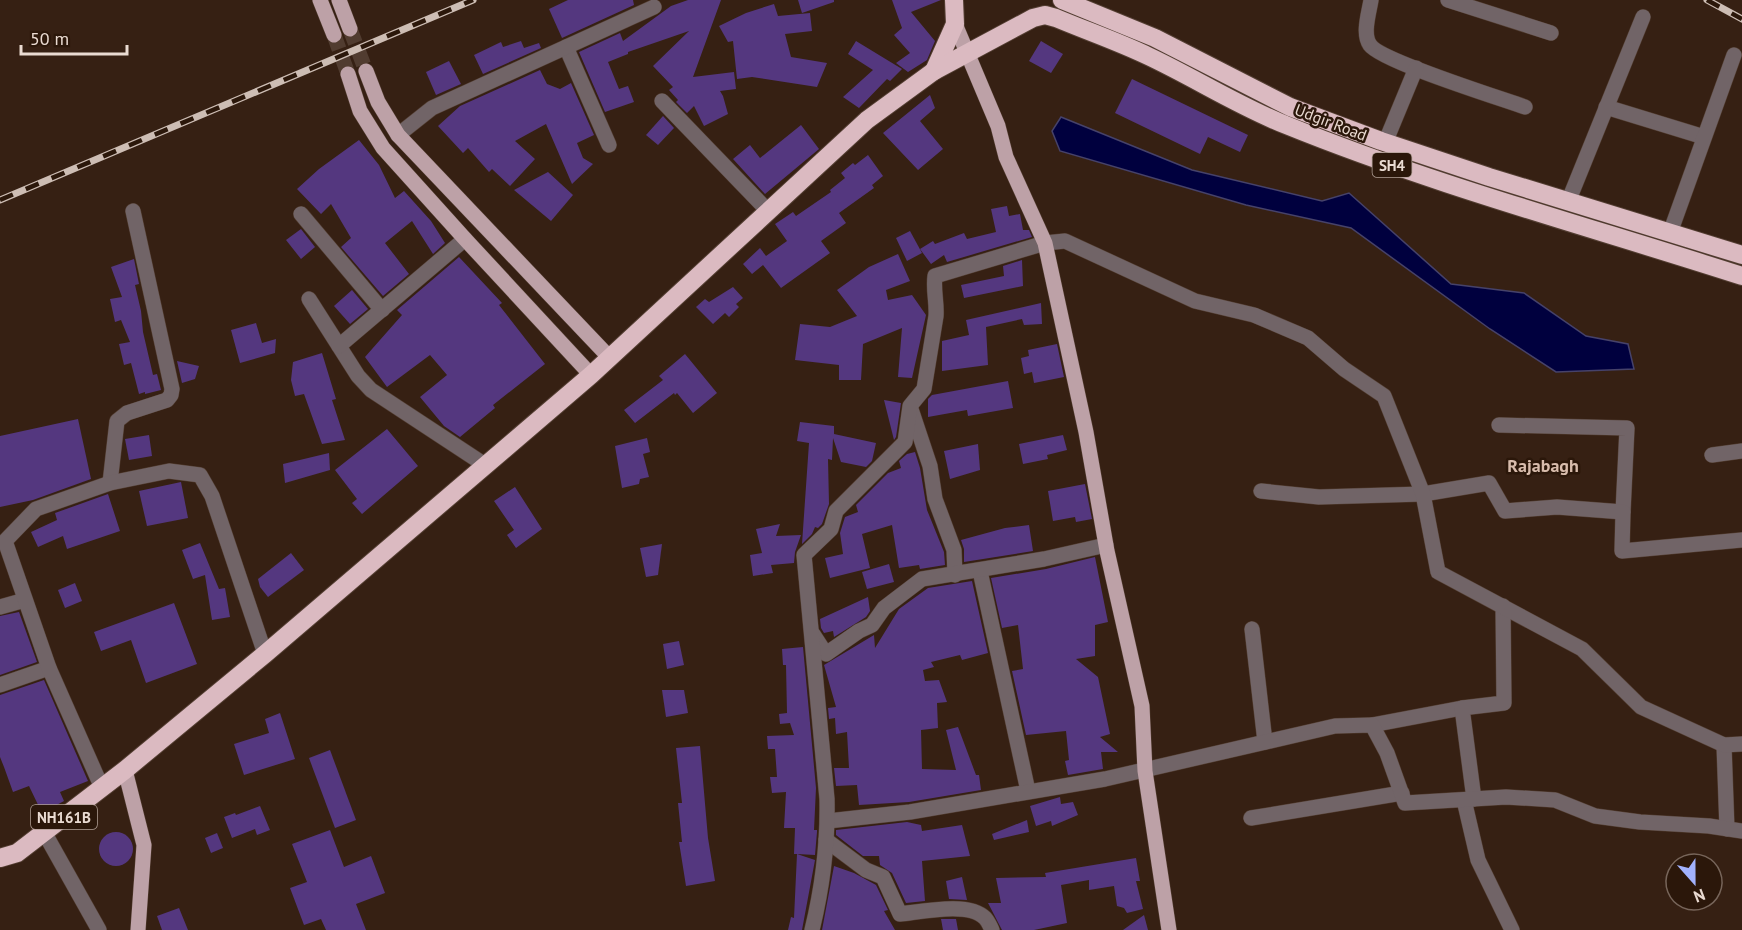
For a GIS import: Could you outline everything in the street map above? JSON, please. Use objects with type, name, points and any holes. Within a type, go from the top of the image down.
[{"type":"highway","points":[[934,71],[956,24],[954,0]]},
{"type":"highway","name":"Udgir Road","points":[[1062,0],[1155,38],[1290,107],[1385,143],[1742,255]]},
{"type":"highway","name":"Udgir Road","points":[[967,54],[1033,18],[1045,15],[1056,18],[1148,56],[1284,125],[1482,195],[1742,276]]},
{"type":"highway","points":[[125,770],[265,654],[591,375],[867,120],[934,71],[967,54]]},
{"type":"highway","name":"NH161B","points":[[0,858],[17,853],[125,770]]},
{"type":"main road","points":[[320,0],[334,35]]},
{"type":"main road","points":[[339,0],[350,28]]},
{"type":"main road","points":[[956,24],[998,126],[1006,157],[1045,243],[1086,432],[1106,546],[1142,706],[1145,771],[1169,930]]},
{"type":"main road","points":[[366,72],[378,102],[398,135],[609,357]]},
{"type":"main road","points":[[348,74],[360,111],[383,147],[591,375]]},
{"type":"main road","points":[[125,770],[144,845],[138,930]]},
{"type":"street","points":[[1371,0],[1366,30],[1367,39],[1370,46],[1379,53],[1525,107]]},
{"type":"street","points":[[1448,0],[1551,33]]},
{"type":"street","points":[[398,135],[432,108],[654,7]]},
{"type":"street","points":[[1568,202],[1643,17]]},
{"type":"street","points":[[566,47],[609,145]]},
{"type":"street","points":[[1670,233],[1734,55]]},
{"type":"street","points":[[1385,143],[1416,68]]},
{"type":"street","points":[[662,101],[769,212]]},
{"type":"street","points":[[1606,107],[1704,137]]},
{"type":"street","points":[[110,483],[117,421],[127,413],[167,400],[171,396],[172,389],[132,211]]},
{"type":"street","points":[[301,214],[382,310]]},
{"type":"street","points":[[339,346],[465,239]]},
{"type":"street","points":[[812,930],[823,883],[828,822],[804,555],[831,529],[836,511],[905,442],[910,406],[924,389],[937,306],[933,288],[935,276],[1045,243],[1065,241],[1195,301],[1254,315],[1308,338],[1344,369],[1384,396],[1424,494],[1437,572],[1582,649],[1641,707],[1724,745],[1742,744]]},
{"type":"street","points":[[309,299],[358,376],[371,390],[485,465]]},
{"type":"street","points":[[910,406],[930,466],[935,499],[954,550],[955,575]]},
{"type":"street","points":[[1499,425],[1628,428],[1622,551],[1742,540]]},
{"type":"street","points":[[1712,455],[1742,451]]},
{"type":"street","points":[[102,788],[49,668],[3,542],[36,509],[110,483],[169,471],[200,475],[212,496],[265,654]]},
{"type":"street","points":[[1261,491],[1319,497],[1424,494],[1489,483],[1505,511],[1557,507],[1623,512]]},
{"type":"street","points":[[812,632],[826,654],[859,631],[872,625],[884,608],[922,579],[955,575],[1106,546]]},
{"type":"street","points":[[980,570],[1028,790]]},
{"type":"street","points":[[0,607],[25,600]]},
{"type":"street","points":[[828,822],[910,812],[1145,771],[1335,726],[1372,725],[1462,708],[1504,703],[1503,606]]},
{"type":"street","points":[[1252,629],[1264,742]]},
{"type":"street","points":[[0,685],[49,668]]},
{"type":"street","points":[[1462,708],[1469,800],[1478,860],[1512,930]]},
{"type":"street","points":[[1372,725],[1387,753],[1405,803],[1506,797],[1555,800],[1595,816],[1735,830],[1724,745]]},
{"type":"street","points":[[1251,818],[1402,793]]},
{"type":"street","points":[[44,832],[99,930]]},
{"type":"street","points":[[826,840],[866,870],[883,877],[900,914],[942,909],[968,909],[984,916],[992,930]]},
{"type":"shaded area","points":[[1061,117],[1192,170],[1322,201],[1349,193],[1451,284],[1524,293],[1586,336],[1628,344],[1634,369],[1556,372],[1490,329],[1351,228],[1246,205],[1060,151],[1052,131]]},
{"type":"building","points":[[568,0],[633,0],[634,5],[562,38],[549,9]]},
{"type":"building","points":[[688,0],[721,0],[693,77],[734,72],[736,89],[720,91],[728,114],[704,126],[694,106],[687,113],[676,102],[678,100],[669,90],[673,87],[653,66],[689,31],[628,52],[608,62],[619,89],[628,86],[634,102],[605,112],[579,52],[620,33],[623,41],[671,6]]},
{"type":"building","points":[[798,0],[834,0],[834,2],[802,13]]},
{"type":"building","points":[[892,0],[941,0],[911,12],[935,41],[927,60],[908,72],[896,63],[910,53],[894,35],[902,28]]},
{"type":"building","points":[[774,4],[778,16],[810,13],[812,31],[785,34],[791,57],[827,63],[817,87],[752,77],[737,79],[733,41],[728,42],[719,26],[746,13]]},
{"type":"building","points":[[521,41],[524,48],[539,43],[541,48],[483,74],[474,55],[501,42],[503,47]]},
{"type":"building","points":[[856,41],[902,69],[890,81],[887,79],[859,108],[843,97],[873,70],[848,54]]},
{"type":"building","points":[[1041,41],[1063,54],[1051,73],[1029,61]]},
{"type":"building","points":[[449,61],[461,84],[436,95],[426,72]]},
{"type":"building","points":[[540,70],[547,84],[560,89],[571,83],[594,135],[577,143],[583,158],[593,164],[572,184],[546,124],[515,141],[535,159],[510,186],[492,169],[489,172],[468,148],[463,153],[438,126],[460,106]]},
{"type":"building","points":[[1132,79],[1248,135],[1240,152],[1208,137],[1200,154],[1115,113]]},
{"type":"building","points":[[930,95],[935,108],[920,121],[943,149],[918,170],[883,133]]},
{"type":"building","points":[[663,116],[674,128],[658,145],[646,135]]},
{"type":"building","points":[[801,125],[819,149],[765,194],[733,159],[750,145],[760,158]]},
{"type":"building","points":[[359,140],[379,165],[395,198],[404,191],[431,221],[445,243],[433,254],[412,221],[385,243],[409,274],[383,296],[341,247],[351,238],[331,204],[321,214],[297,189],[319,169]]},
{"type":"building","points":[[868,155],[883,176],[872,185],[874,188],[839,213],[846,223],[821,241],[830,253],[781,288],[763,265],[752,274],[743,264],[760,248],[766,256],[787,241],[775,224],[793,212],[796,216],[831,192],[830,190],[845,178],[841,173]]},
{"type":"building","points":[[548,172],[573,195],[551,221],[514,190]]},
{"type":"building","points":[[1007,206],[1009,216],[1020,214],[1023,230],[1029,230],[1032,237],[947,262],[944,255],[931,264],[920,249],[933,241],[935,244],[964,233],[967,239],[996,232],[991,209]]},
{"type":"building","points":[[301,229],[315,247],[301,259],[286,240]]},
{"type":"building","points":[[910,231],[922,253],[907,261],[896,238]]},
{"type":"building","points":[[898,254],[910,281],[886,290],[888,300],[912,295],[926,315],[912,378],[898,377],[902,328],[863,344],[861,380],[839,380],[839,365],[795,360],[800,324],[830,327],[857,316],[837,290],[869,267]]},
{"type":"building","points":[[459,257],[502,303],[499,305],[545,364],[493,405],[495,408],[460,437],[444,426],[420,397],[447,375],[430,355],[387,387],[365,357],[402,315],[397,310]]},
{"type":"building","points":[[134,259],[139,284],[135,285],[143,332],[153,375],[157,374],[161,390],[145,394],[145,392],[139,394],[131,363],[124,365],[119,344],[130,342],[121,320],[115,322],[110,299],[122,297],[111,267]]},
{"type":"building","points":[[1022,260],[1023,286],[964,298],[961,285],[1004,276],[1003,266]]},
{"type":"building","points":[[733,287],[743,298],[736,304],[739,307],[729,317],[725,313],[713,324],[696,307],[705,299],[709,302]]},
{"type":"building","points":[[352,290],[368,309],[350,324],[334,306]]},
{"type":"building","points":[[1041,303],[1042,324],[1024,325],[1022,319],[986,327],[988,365],[942,371],[942,341],[969,335],[966,320]]},
{"type":"building","points":[[256,323],[262,343],[276,339],[275,353],[240,363],[231,330]]},
{"type":"building","points":[[1057,344],[1064,377],[1034,383],[1032,372],[1024,374],[1021,358],[1029,356],[1028,350]]},
{"type":"building","points":[[322,353],[336,399],[332,400],[345,440],[322,444],[304,394],[295,396],[291,380],[293,362]]},
{"type":"building","points":[[685,354],[717,393],[693,413],[677,393],[675,395],[674,393],[635,423],[624,410],[663,380],[659,376]]},
{"type":"building","points":[[177,361],[199,366],[195,379],[182,383]]},
{"type":"building","points":[[1008,381],[1013,408],[968,416],[967,410],[928,417],[928,399],[932,395]]},
{"type":"building","points":[[884,400],[901,403],[894,440]]},
{"type":"building","points":[[78,419],[91,479],[33,500],[0,507],[0,436]]},
{"type":"building","points":[[800,422],[834,426],[834,434],[876,443],[872,461],[866,467],[841,462],[833,438],[832,460],[828,459],[829,504],[822,524],[818,528],[815,527],[812,534],[802,544],[809,443],[797,441]]},
{"type":"building","points":[[387,429],[418,466],[362,514],[352,503],[357,499],[335,470]]},
{"type":"building","points":[[149,435],[152,456],[129,460],[125,439]]},
{"type":"building","points":[[1063,435],[1067,450],[1047,455],[1048,459],[1023,464],[1019,444]]},
{"type":"building","points":[[647,438],[650,452],[643,454],[649,477],[640,479],[639,484],[622,488],[615,446]]},
{"type":"building","points":[[978,444],[980,470],[950,479],[944,451]]},
{"type":"building","points":[[915,452],[927,510],[944,552],[945,565],[920,569],[919,565],[899,568],[892,525],[862,534],[870,568],[830,578],[825,558],[843,554],[840,533],[845,517],[858,512],[856,505],[888,473],[901,468],[899,461],[907,454]]},
{"type":"building","points":[[329,453],[330,470],[285,483],[283,464]]},
{"type":"building","points":[[181,482],[188,518],[147,526],[139,491]]},
{"type":"building","points":[[1085,484],[1092,519],[1076,522],[1075,517],[1053,521],[1048,491]]},
{"type":"building","points":[[515,487],[542,529],[516,548],[507,535],[514,530],[494,501]]},
{"type":"building","points":[[108,494],[120,531],[67,549],[63,536],[38,547],[31,532],[57,520],[55,513]]},
{"type":"building","points":[[780,524],[776,536],[801,535],[794,563],[771,565],[773,573],[753,576],[750,555],[762,553],[756,529]]},
{"type":"building","points":[[1029,525],[1033,551],[964,562],[961,540],[1005,528]]},
{"type":"building","points":[[200,543],[219,589],[225,588],[230,617],[212,620],[205,575],[193,579],[182,550]]},
{"type":"building","points":[[662,544],[658,575],[646,577],[640,548]]},
{"type":"building","points":[[291,553],[304,570],[268,597],[260,587],[258,579]]},
{"type":"building","points":[[1095,557],[1108,622],[1095,625],[1095,656],[1076,659],[1098,677],[1110,734],[1100,737],[1118,752],[1101,752],[1103,769],[1068,775],[1065,761],[1069,760],[1066,731],[1026,735],[1012,671],[1023,669],[1018,625],[1002,628],[991,578],[1046,569]]},
{"type":"building","points":[[889,564],[894,582],[867,589],[862,572]]},
{"type":"building","points":[[972,581],[988,653],[962,660],[960,655],[931,662],[934,667],[923,670],[925,681],[939,680],[947,702],[937,703],[938,728],[921,730],[922,769],[956,770],[946,730],[958,727],[976,775],[979,775],[981,790],[909,802],[859,805],[857,785],[836,786],[834,768],[849,768],[847,732],[836,734],[835,718],[829,719],[828,708],[836,707],[824,665],[874,635],[875,648],[899,609],[928,588]]},
{"type":"building","points":[[75,583],[82,601],[65,608],[58,590]]},
{"type":"building","points":[[868,597],[870,611],[866,617],[834,637],[833,631],[824,633],[820,619]]},
{"type":"building","points":[[174,603],[197,664],[146,683],[131,640],[101,651],[94,632]]},
{"type":"building","points":[[19,612],[37,662],[0,675],[0,616]]},
{"type":"building","points":[[679,641],[684,665],[667,669],[663,644]]},
{"type":"building","points":[[803,647],[816,788],[814,830],[817,832],[815,855],[794,854],[795,828],[784,828],[786,792],[772,793],[770,777],[777,777],[775,749],[768,749],[767,736],[794,735],[790,723],[780,724],[779,714],[787,713],[786,665],[783,665],[782,649]]},
{"type":"building","points":[[44,680],[88,781],[60,792],[64,801],[42,813],[29,786],[13,792],[0,757],[0,695]]},
{"type":"building","points":[[662,690],[684,690],[688,713],[666,717]]},
{"type":"building","points":[[280,713],[295,759],[244,775],[234,744],[269,733],[265,719]]},
{"type":"building","points":[[700,746],[708,838],[715,881],[686,886],[679,842],[682,842],[678,803],[682,803],[676,748]]},
{"type":"building","points":[[330,750],[356,820],[335,828],[309,758]]},
{"type":"building","points":[[1060,797],[1061,804],[1073,802],[1078,815],[1052,826],[1051,821],[1036,826],[1030,806]]},
{"type":"building","points":[[260,806],[270,830],[257,835],[255,829],[232,838],[224,817]]},
{"type":"building","points":[[1027,820],[1029,832],[994,840],[992,834]]},
{"type":"building","points":[[907,822],[921,825],[922,831],[962,825],[970,856],[922,861],[925,901],[906,903],[892,873],[880,865],[879,856],[863,856],[836,835],[836,830]]},
{"type":"building","points":[[330,830],[344,867],[371,856],[385,893],[356,904],[366,930],[326,930],[321,919],[304,925],[290,888],[307,882],[292,844]]},
{"type":"building","points":[[116,832],[128,837],[133,849],[128,861],[116,866],[104,861],[99,849],[104,837]]},
{"type":"building","points":[[217,833],[223,848],[211,853],[205,838]]},
{"type":"building","points":[[797,854],[815,860],[802,930],[788,930],[791,917],[794,918]]},
{"type":"building","points":[[1136,858],[1140,881],[1136,881],[1143,909],[1127,913],[1124,908],[1117,906],[1114,886],[1089,890],[1089,880],[1061,885],[1067,923],[1034,930],[1002,930],[988,903],[1001,903],[996,878],[1046,877],[1045,873]]},
{"type":"building","points":[[834,866],[854,873],[876,885],[888,910],[884,911],[895,930],[822,930]]},
{"type":"building","points":[[962,877],[967,900],[949,899],[946,881]]},
{"type":"building","points":[[179,908],[188,930],[162,930],[157,916]]},
{"type":"building","points":[[1144,915],[1148,930],[1123,930]]},
{"type":"building","points":[[941,919],[956,919],[958,930],[943,930]]},
{"type":"tunnel","points":[[350,29],[366,71]]},
{"type":"tunnel","points":[[334,35],[348,74]]},
{"type":"railway","points":[[0,200],[473,0]]},
{"type":"railway","points":[[1707,0],[1742,19]]},
{"type":"district","name":"Rajabagh","points":[[1543,465]]}]
